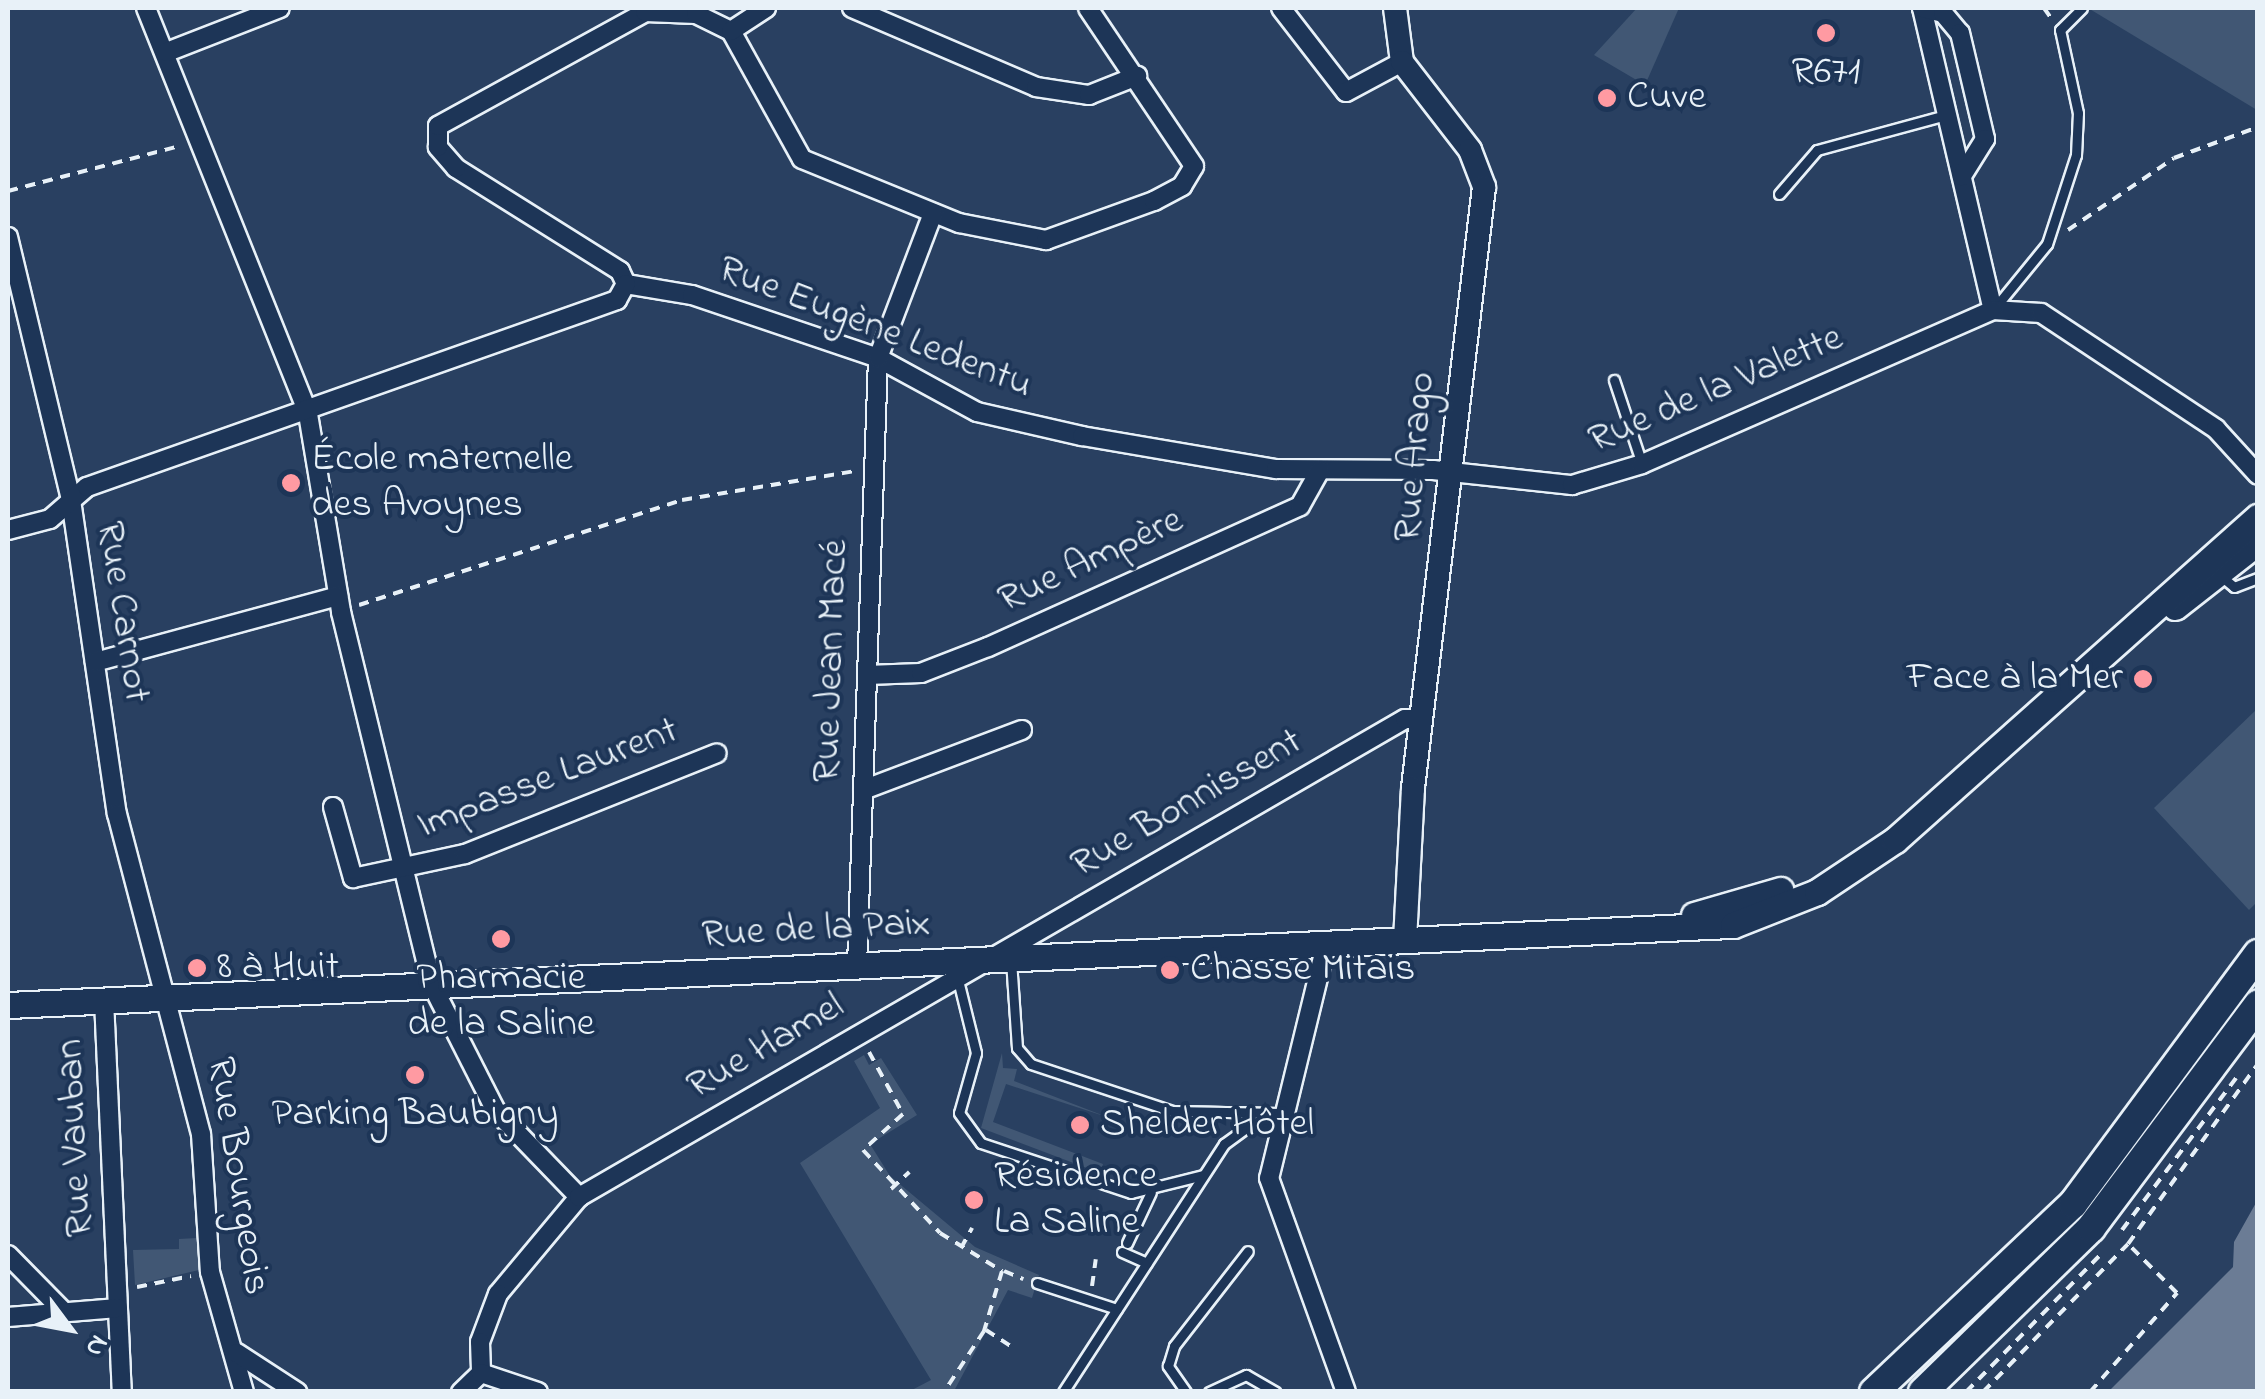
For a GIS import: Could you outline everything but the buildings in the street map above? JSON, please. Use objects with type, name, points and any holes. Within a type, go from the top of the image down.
[{"type":"main road","points":[[2118,646],[2258,517]]},
{"type":"main road","points":[[2118,646],[2258,542]]},
{"type":"main road","name":"Rue de la Paix","points":[[8,1005],[1733,925],[1817,892],[1895,840],[1951,787],[2118,646]]},
{"type":"main road","points":[[1874,1392],[1966,1314],[2074,1204],[2258,954]]},
{"type":"main road","points":[[1923,1392],[2092,1228],[2258,1005]]},
{"type":"street","points":[[146,8],[203,140],[308,414],[340,604],[432,985],[496,1112],[579,1197],[488,1310],[481,1372],[461,1392]]},
{"type":"street","points":[[167,52],[258,12],[280,8]]},
{"type":"street","points":[[731,31],[766,8]]},
{"type":"street","points":[[852,8],[1036,87],[1089,95],[1137,76]]},
{"type":"street","points":[[8,530],[42,522],[72,500],[617,300],[626,284],[620,271],[456,168],[438,147],[438,126],[457,108],[645,12],[696,14],[731,31],[802,159],[933,214],[1046,240],[1154,201],[1182,186],[1194,166],[1088,8]]},
{"type":"street","points":[[1280,8],[1346,92],[1402,62],[1395,8]]},
{"type":"street","points":[[1962,176],[1984,139],[1960,33],[1943,13],[1922,8],[1993,310],[2041,313],[2216,429],[2258,475]]},
{"type":"street","name":"Rue Arago","points":[[1402,62],[1470,150],[1484,188],[1457,473],[1423,719],[1406,941]]},
{"type":"street","name":"Rue Jean Macé","points":[[857,966],[878,358],[933,214]]},
{"type":"street","name":"Rue Carnot","points":[[8,237],[72,500],[123,844],[170,997]]},
{"type":"street","name":"Rue Eugène Ledentu","points":[[626,284],[692,295],[878,358],[909,382],[1002,419],[1251,466],[1457,473]]},
{"type":"street","name":"Rue de la Valette","points":[[1457,473],[1572,485],[1642,464],[1993,310]]},
{"type":"street","name":"Rue Ampère","points":[[867,675],[921,673],[988,648],[1300,506],[1320,470]]},
{"type":"street","points":[[96,662],[340,604]]},
{"type":"street","name":"Rue Bonnissent","points":[[1000,960],[1404,718],[1423,719]]},
{"type":"street","points":[[863,790],[1022,730]]},
{"type":"street","name":"Impasse Laurent","points":[[333,808],[353,878],[465,854],[716,753]]},
{"type":"street","points":[[1326,945],[1323,982],[1278,1119],[1272,1197],[1346,1392]]},
{"type":"street","name":"Rue Hamel","points":[[579,1197],[957,978],[1000,960]]},
{"type":"street","name":"Rue Bourgeois","points":[[170,997],[201,1134],[210,1272],[237,1352],[297,1392]]},
{"type":"street","name":"Rue Vauban","points":[[104,1000],[122,1392]]},
{"type":"street","points":[[8,1255],[65,1312]]},
{"type":"street","points":[[8,1318],[65,1312],[118,1299]]},
{"type":"street","points":[[237,1352],[244,1392]]},
{"type":"street","points":[[481,1372],[538,1392]]},
{"type":"lane","points":[[1993,310],[2047,244],[2078,130],[2060,30],[2082,8]]},
{"type":"lane","points":[[1779,194],[1817,150],[1948,114]]},
{"type":"lane","points":[[1614,380],[1642,464]]},
{"type":"lane","points":[[2219,574],[2234,586],[2258,578]]},
{"type":"lane","points":[[1000,960],[1025,1061],[1172,1111],[1278,1119]]},
{"type":"lane","points":[[957,978],[976,1053],[958,1102],[970,1134],[1017,1159],[1151,1192],[1204,1175]]},
{"type":"lane","points":[[1063,1392],[1232,1134],[1278,1119]]},
{"type":"lane","points":[[1147,1263],[1124,1247],[1151,1192]]},
{"type":"lane","points":[[1186,1392],[1168,1366],[1174,1346],[1248,1252]]},
{"type":"lane","points":[[1037,1283],[1117,1309]]},
{"type":"lane","points":[[1208,1392],[1246,1376],[1274,1392]]},
{"type":"path","points":[[2047,244],[2174,158],[2258,128]]},
{"type":"path","points":[[8,191],[203,140]]},
{"type":"path","points":[[340,604],[591,526],[783,478],[874,470]]},
{"type":"path","points":[[864,1032],[902,1114],[862,1145],[891,1189],[961,1248],[1002,1271],[1037,1283]]},
{"type":"path","points":[[1983,1392],[2128,1244],[2258,1064]]},
{"type":"path","points":[[891,1189],[909,1172]]},
{"type":"path","points":[[961,1248],[972,1228]]},
{"type":"path","points":[[2090,1392],[2177,1293],[2128,1244]]},
{"type":"path","points":[[1088,1300],[1096,1259]]},
{"type":"path","points":[[944,1392],[985,1330],[1002,1271]]},
{"type":"path","points":[[118,1299],[210,1272]]},
{"type":"path","points":[[985,1330],[1015,1349]]},
{"type":"path","points":[[950,1384],[958,1392]]},
{"type":"shaded area","points":[[1637,8],[1679,8],[1645,85],[1594,55]]},
{"type":"shaded area","points":[[2088,8],[2257,8],[2257,110]]},
{"type":"shaded area","points":[[2257,709],[2258,901],[2249,910],[2154,808]]},
{"type":"shaded area","points":[[2257,975],[2257,992],[2092,1214],[1924,1378],[1892,1392],[1970,1327],[2083,1209]]},
{"type":"shaded area","points":[[1002,1053],[1003,1068],[1017,1069],[1014,1081],[1107,1117],[1006,1084],[993,1122],[1103,1164],[1100,1173],[981,1128]]},
{"type":"shaded area","points":[[864,1055],[869,1065],[881,1058],[917,1115],[870,1144],[890,1176],[975,1247],[1039,1275],[1032,1298],[1008,1290],[954,1391],[910,1391],[931,1380],[800,1163],[880,1108],[854,1061]]},
{"type":"shaded area","points":[[2257,1201],[2257,1391],[2109,1391],[2233,1267],[2234,1242]]},
{"type":"shaded area","points":[[197,1238],[199,1270],[135,1285],[133,1250],[179,1249],[179,1239]]},
{"type":"place","name":"R671","points":[[1826,33]]},
{"type":"place","name":"Cuve","points":[[1607,98]]},
{"type":"place","name":"École maternelle des Avoynes","points":[[291,483]]},
{"type":"place","name":"Face à la Mer","points":[[2143,679]]},
{"type":"place","name":"Pharmacie de la Saline","points":[[501,939]]},
{"type":"place","name":"8 à Huit","points":[[197,968]]},
{"type":"place","name":"Chasse Mitais","points":[[1170,970]]},
{"type":"place","name":"Parking Baubigny","points":[[415,1075]]},
{"type":"place","name":"Shelder Hôtel","points":[[1080,1125]]},
{"type":"place","name":"Résidence La Saline","points":[[974,1200]]}]
